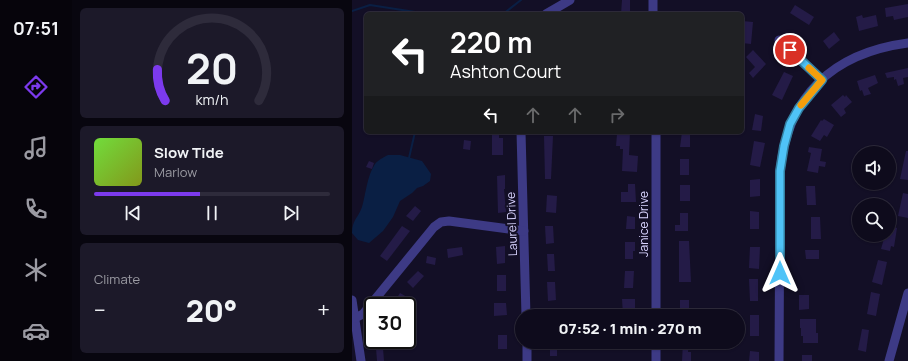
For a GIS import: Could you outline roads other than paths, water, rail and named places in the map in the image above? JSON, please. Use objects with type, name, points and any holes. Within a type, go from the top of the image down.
[{"type":"street","points":[[549,12],[570,0]]},
{"type":"street","points":[[653,0],[653,12]]},
{"type":"street","points":[[779,40],[822,80]]},
{"type":"street","points":[[779,361],[780,193],[782,157],[786,136],[804,100],[822,80],[836,68],[852,58],[879,48],[908,43]]},
{"type":"street","name":"Laurel Drive","points":[[522,134],[526,309]]},
{"type":"street","name":"Janice Drive","points":[[656,134],[656,309]]},
{"type":"street","points":[[355,318],[362,314],[434,227],[441,222],[455,221],[524,231]]},
{"type":"street","points":[[889,361],[908,293]]},
{"type":"street","points":[[352,300],[361,361]]},
{"type":"street","points":[[527,349],[528,361]]},
{"type":"street","points":[[656,349],[656,361]]},
{"type":"water","points":[[388,155],[400,155],[422,161],[431,174],[430,181],[417,188],[400,201],[393,217],[383,231],[369,243],[358,240],[352,233],[352,229],[362,207],[370,174],[376,163]]},
{"type":"waterway","points":[[506,12],[521,0]]},
{"type":"waterway","points":[[352,11],[370,5],[415,12]]},
{"type":"waterway","points":[[409,158],[415,134]]}]
